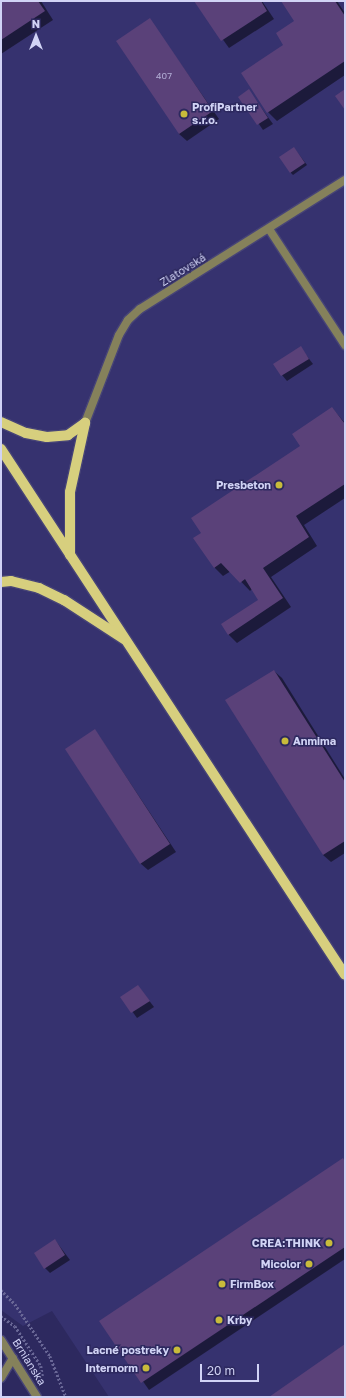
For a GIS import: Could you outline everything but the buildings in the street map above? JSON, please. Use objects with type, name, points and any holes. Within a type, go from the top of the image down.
[{"type":"main road","points":[[1,422],[26,433],[47,438],[68,434],[85,423]]},
{"type":"main road","points":[[70,554],[70,492],[85,423]]},
{"type":"main road","points":[[1,449],[345,975]]},
{"type":"main road","points":[[1,582],[39,588],[64,600],[127,641]]},
{"type":"street","name":"Zlatovská","points":[[85,423],[109,355],[128,320],[140,309],[345,180]]},
{"type":"street","points":[[269,229],[345,345]]},
{"type":"street","name":"Brnianska","points":[[1,1340],[38,1397]]},
{"type":"street","points":[[1,1378],[13,1358]]},
{"type":"path","points":[[1,1290],[14,1304],[50,1356],[66,1397]]},
{"type":"path","points":[[1,1316],[15,1326],[42,1366],[46,1384]]},
{"type":"shaded area","points":[[1,1],[345,1],[345,1397],[109,1397],[52,1311],[23,1326],[1,1310]]},
{"type":"place","name":"ProfiPartner s.r.o.","points":[[184,114]]},
{"type":"place","name":"Presbeton","points":[[279,485]]},
{"type":"place","name":"Anmima","points":[[285,741]]},
{"type":"place","name":"CREA:THINK","points":[[329,1243]]},
{"type":"place","name":"Micolor","points":[[309,1264]]},
{"type":"place","name":"FirmBox","points":[[222,1284]]},
{"type":"place","name":"Krby","points":[[219,1320]]},
{"type":"place","name":"Lacné postreky","points":[[177,1350]]},
{"type":"place","name":"Internorm","points":[[146,1368]]}]
